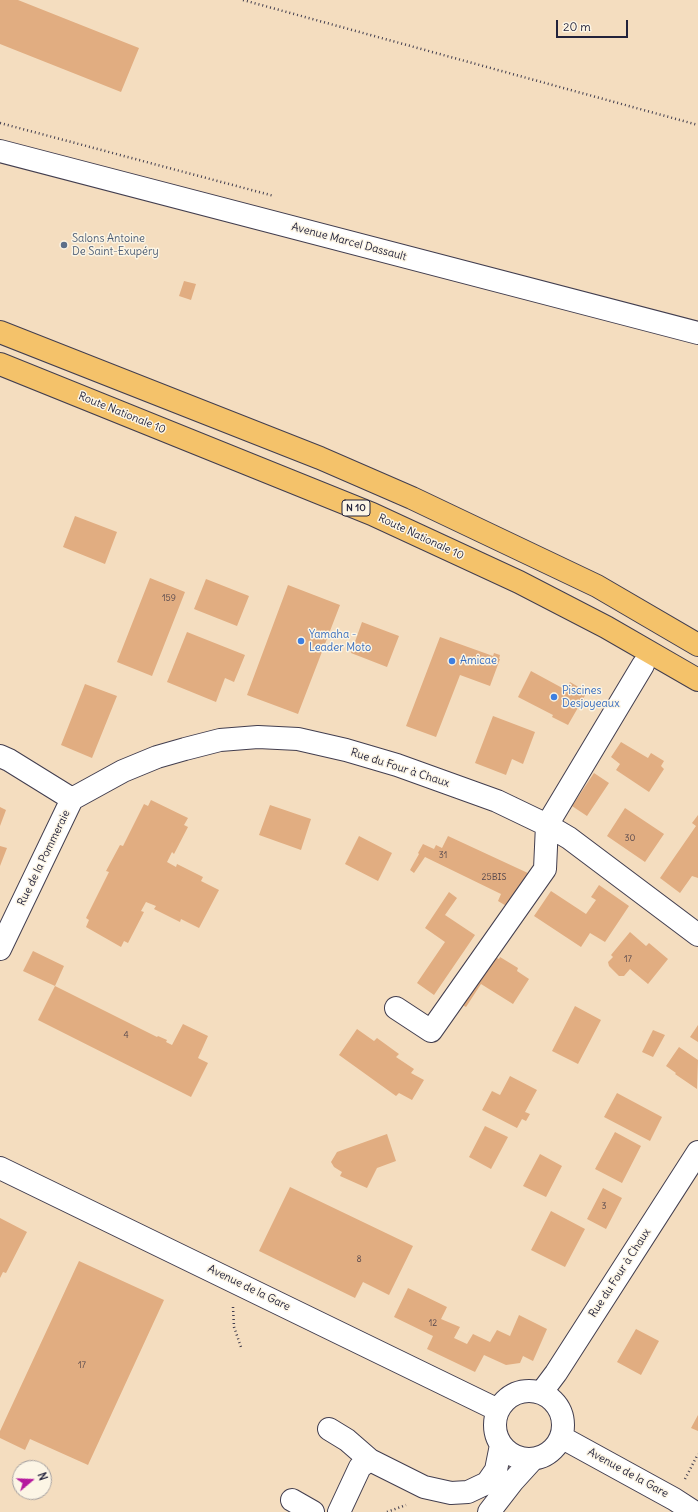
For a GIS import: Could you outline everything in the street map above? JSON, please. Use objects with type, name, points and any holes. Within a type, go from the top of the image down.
[{"type":"main road","points":[[0,332],[320,458],[412,498],[499,538],[597,586],[698,645]]},
{"type":"main road","name":"Route Nationale 10","points":[[0,364],[372,514],[519,582],[606,627],[698,680]]},
{"type":"street","name":"Avenue Marcel Dassault","points":[[0,151],[698,333]]},
{"type":"street","points":[[396,1008],[431,1030],[545,869],[547,825],[644,665]]},
{"type":"street","name":"Rue du Four à Chaux","points":[[72,799],[123,771],[157,757],[185,749],[220,740],[258,737],[298,739],[346,750],[397,765],[497,801],[547,825],[569,838],[698,935]]},
{"type":"street","name":"Rue de la Pommeraie","points":[[0,756],[72,799],[0,949]]},
{"type":"street","name":"Rue du Four à Chaux","points":[[541,1393],[556,1373],[698,1152]]},
{"type":"street","name":"Avenue de la Gare","points":[[0,1168],[498,1410]]},
{"type":"street","points":[[524,1391],[535,1391],[541,1393],[554,1402],[559,1410],[563,1428],[561,1437],[555,1447],[547,1454],[533,1459],[515,1456],[507,1452],[496,1437],[495,1419],[498,1410],[504,1401],[513,1394],[524,1391]]},
{"type":"street","points":[[329,1429],[347,1440],[370,1460],[424,1487],[451,1493],[468,1492],[487,1483],[496,1470],[501,1445]]},
{"type":"street","name":"Avenue de la Gare","points":[[561,1437],[674,1499],[694,1512]]},
{"type":"street","points":[[489,1512],[513,1481],[533,1459]]},
{"type":"street","points":[[339,1512],[360,1467],[370,1460]]},
{"type":"street","points":[[292,1500],[313,1512]]},
{"type":"path","points":[[243,0],[698,125]]},
{"type":"path","points":[[241,1347],[234,1327],[232,1313],[233,1306],[242,1285]]},
{"type":"path","points":[[674,1499],[698,1454]]},
{"type":"building","points":[[0,0],[18,0],[139,48],[121,92],[0,44]]},
{"type":"building","points":[[184,281],[196,284],[191,300],[179,296]]},
{"type":"building","points":[[75,516],[117,532],[105,564],[63,547]]},
{"type":"building","points":[[150,578],[185,592],[152,676],[117,662]]},
{"type":"building","points":[[206,579],[249,596],[237,626],[194,609]]},
{"type":"building","points":[[288,585],[340,605],[298,714],[247,695]]},
{"type":"building","points":[[362,622],[399,636],[387,667],[351,653]]},
{"type":"building","points":[[187,632],[245,655],[234,682],[225,678],[216,702],[167,682]]},
{"type":"building","points":[[440,637],[493,656],[494,653],[500,655],[500,659],[490,686],[460,675],[436,737],[406,726]]},
{"type":"building","points":[[531,671],[566,690],[570,682],[587,692],[568,725],[552,717],[553,715],[518,697]]},
{"type":"building","points":[[85,684],[117,696],[92,758],[61,745]]},
{"type":"building","points":[[493,716],[535,732],[523,764],[512,759],[506,775],[475,763]]},
{"type":"building","points":[[621,742],[648,758],[651,753],[664,761],[661,766],[664,769],[649,792],[616,770],[620,764],[611,757]]},
{"type":"building","points":[[594,773],[609,783],[587,816],[572,806]]},
{"type":"building","points":[[151,800],[188,818],[184,825],[188,827],[174,854],[172,852],[167,862],[176,867],[177,864],[203,877],[201,881],[219,890],[199,928],[181,919],[180,922],[154,909],[156,906],[146,902],[141,911],[144,912],[128,943],[124,941],[121,947],[86,927],[89,920],[86,918],[109,872],[106,871],[120,845],[123,846],[144,804],[148,806]]},
{"type":"building","points":[[270,805],[311,819],[301,850],[259,835]]},
{"type":"building","points":[[0,807],[6,810],[0,826]]},
{"type":"building","points":[[625,808],[664,834],[645,862],[607,836]]},
{"type":"building","points":[[698,815],[698,878],[692,876],[680,893],[660,878],[696,826],[692,823]]},
{"type":"building","points":[[359,836],[392,853],[378,881],[345,864]]},
{"type":"building","points":[[448,836],[530,874],[508,907],[498,901],[501,894],[425,857],[414,873],[410,870],[423,844],[434,849],[436,845],[442,848]]},
{"type":"building","points":[[0,846],[7,848],[0,866]]},
{"type":"building","points":[[599,885],[629,906],[605,942],[590,933],[581,947],[534,916],[551,891],[586,914],[596,900],[591,897]]},
{"type":"building","points":[[449,892],[457,898],[445,915],[475,935],[434,995],[417,983],[445,942],[425,928]]},
{"type":"building","points":[[630,932],[646,946],[649,943],[668,959],[648,984],[630,969],[624,976],[619,976],[609,966],[608,962],[613,957],[611,955]]},
{"type":"building","points":[[33,951],[64,966],[55,986],[23,971]]},
{"type":"building","points":[[490,954],[499,959],[500,957],[518,968],[517,971],[529,979],[513,1004],[481,984],[466,1007],[459,1003]]},
{"type":"building","points":[[55,986],[157,1037],[158,1036],[167,1040],[166,1042],[172,1045],[183,1024],[208,1036],[198,1058],[208,1063],[191,1097],[38,1020]]},
{"type":"building","points":[[575,1006],[601,1020],[578,1064],[552,1051]]},
{"type":"building","points":[[698,1025],[698,1042],[690,1037]]},
{"type":"building","points":[[357,1029],[374,1041],[377,1038],[399,1054],[396,1057],[414,1069],[411,1073],[424,1080],[412,1100],[399,1093],[396,1096],[339,1055]]},
{"type":"building","points":[[653,1030],[665,1035],[653,1057],[642,1052]]},
{"type":"building","points":[[679,1047],[698,1060],[697,1089],[666,1066]]},
{"type":"building","points":[[510,1076],[537,1090],[525,1112],[530,1114],[526,1121],[522,1119],[517,1128],[482,1110],[492,1091],[500,1095]]},
{"type":"building","points":[[617,1093],[662,1117],[650,1141],[604,1117]]},
{"type":"building","points":[[485,1126],[508,1137],[491,1169],[469,1157]]},
{"type":"building","points":[[615,1132],[641,1146],[622,1183],[595,1169]]},
{"type":"building","points":[[387,1134],[396,1161],[377,1168],[367,1188],[340,1176],[342,1172],[334,1167],[331,1162],[337,1152]]},
{"type":"building","points":[[540,1154],[562,1166],[546,1197],[523,1186]]},
{"type":"building","points":[[290,1187],[413,1246],[389,1295],[363,1282],[355,1298],[259,1251]]},
{"type":"building","points":[[603,1188],[622,1198],[606,1229],[587,1219]]},
{"type":"building","points":[[551,1211],[585,1229],[565,1267],[531,1250]]},
{"type":"building","points":[[0,1218],[27,1232],[6,1273],[3,1272],[0,1278]]},
{"type":"building","points":[[79,1261],[164,1300],[88,1465],[30,1439],[25,1450],[0,1438],[0,1431]]},
{"type":"building","points":[[408,1288],[447,1307],[441,1319],[460,1327],[454,1338],[467,1344],[473,1334],[490,1342],[497,1330],[510,1336],[519,1315],[547,1329],[533,1361],[523,1356],[520,1363],[506,1365],[484,1355],[475,1372],[427,1349],[433,1336],[394,1317]]},
{"type":"building","points":[[636,1329],[659,1341],[641,1375],[617,1362]]},
{"type":"building","points":[[698,1415],[698,1431],[691,1428]]},
{"type":"place","name":"Salons Antoine De Saint-Exupéry","points":[[64,245]]},
{"type":"place","name":"Yamaha - Leader Moto","points":[[301,641]]},
{"type":"place","name":"Amicae","points":[[452,661]]},
{"type":"place","name":"Piscines Desjoyeaux","points":[[554,697]]}]
